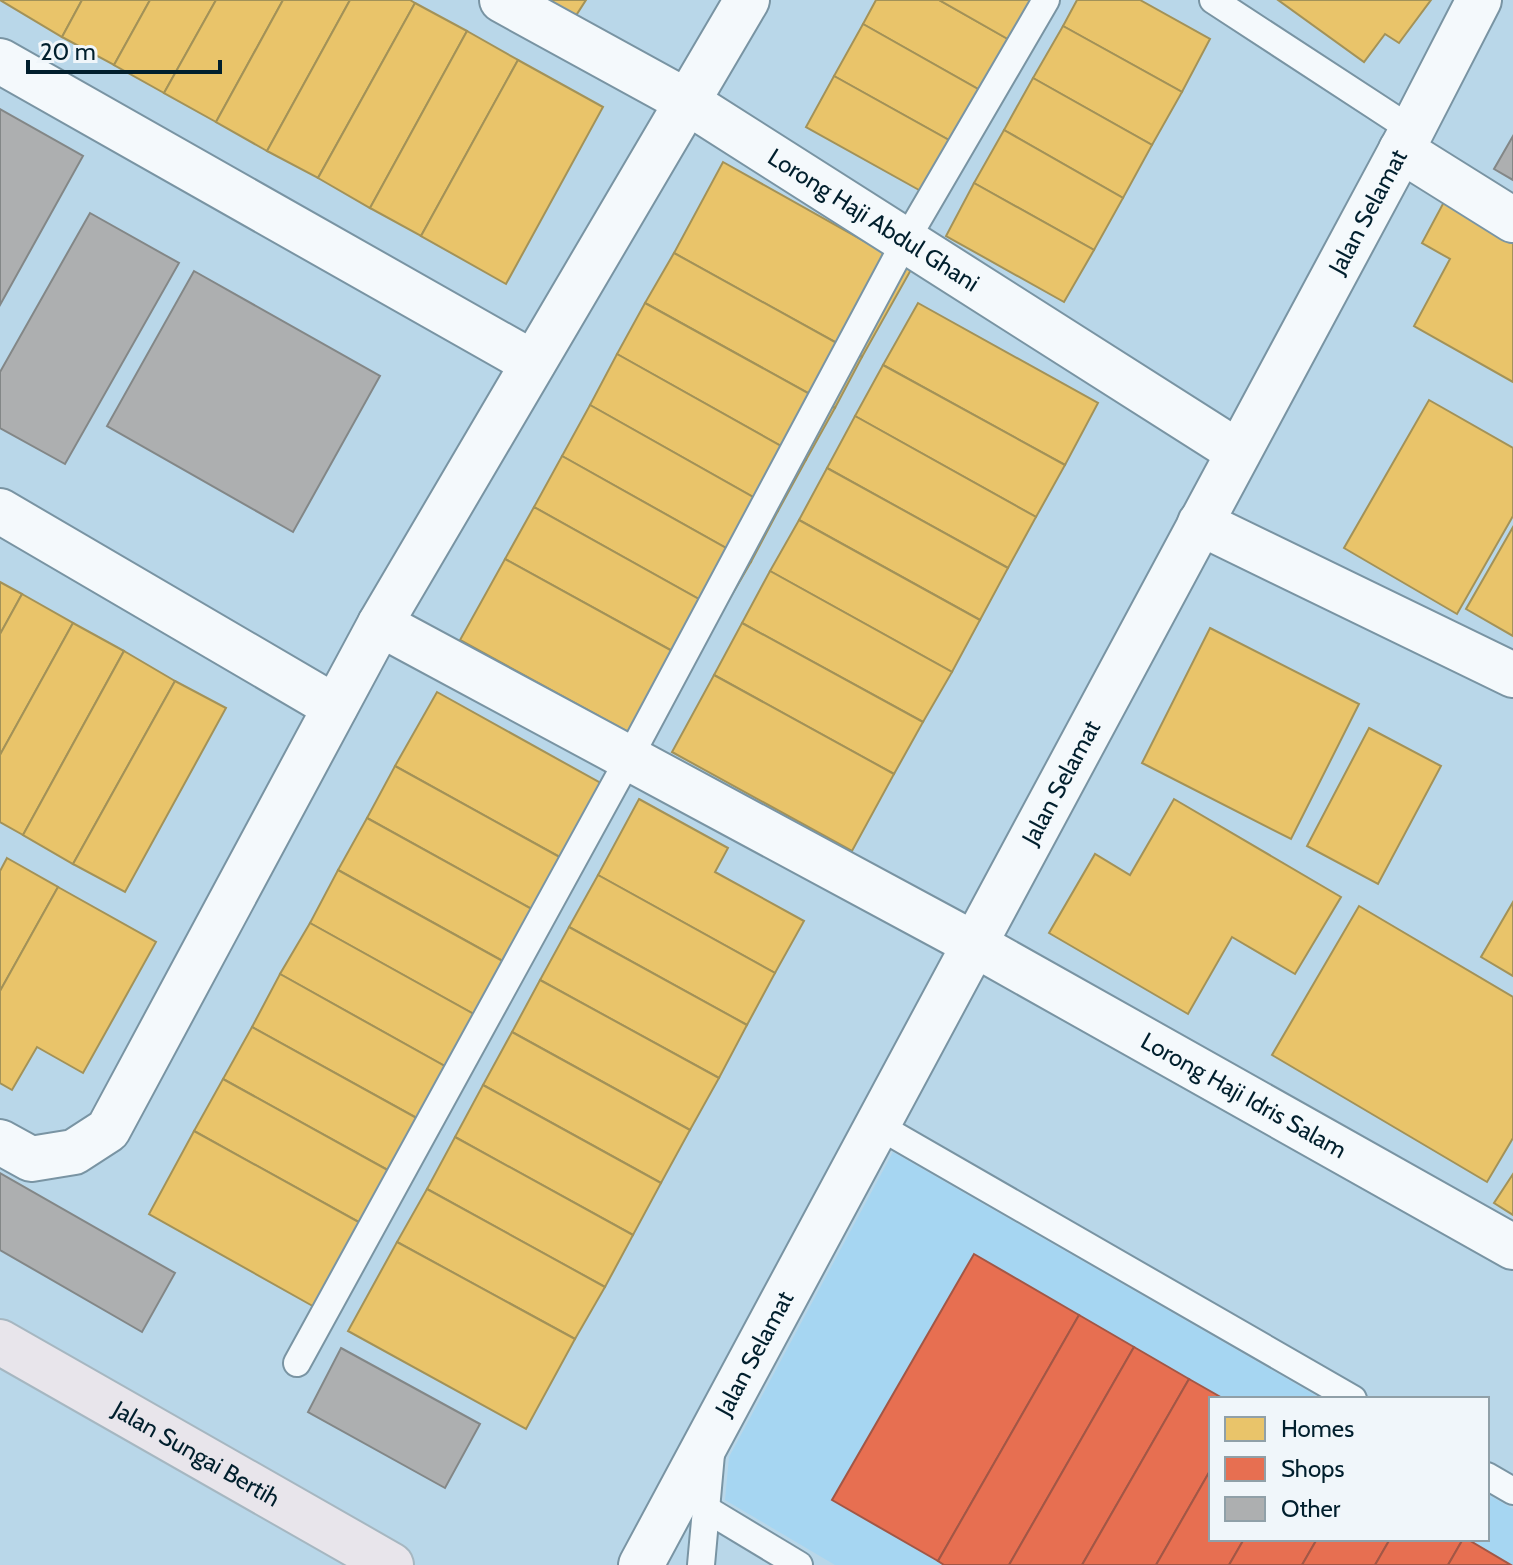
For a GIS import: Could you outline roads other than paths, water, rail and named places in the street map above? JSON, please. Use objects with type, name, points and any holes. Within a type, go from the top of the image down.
[{"type":"main road","name":"Jalan Sungai Bertih","points":[[0,1342],[391,1565]]},
{"type":"street","name":"Lorong Haji Abdul Ghani","points":[[502,0],[686,101],[1238,452]]},
{"type":"street","points":[[0,1142],[31,1159],[74,1152],[108,1130],[380,624],[747,0]]},
{"type":"street","name":"Jalan Selamat","points":[[641,1565],[1407,140],[1479,0]]},
{"type":"street","points":[[0,61],[533,363]]},
{"type":"street","points":[[1407,140],[1513,220]]},
{"type":"street","points":[[0,511],[335,707]]},
{"type":"street","points":[[1200,523],[1513,675]]},
{"type":"street","name":"Lorong Haji Idris Salam","points":[[380,624],[974,944],[1513,1247]]},
{"type":"lane","points":[[297,1363],[628,760],[906,240],[1046,0]]},
{"type":"lane","points":[[1213,0],[1407,140]]},
{"type":"lane","points":[[877,1125],[1350,1397]]},
{"type":"lane","points":[[701,1565],[713,1430]]},
{"type":"lane","points":[[1489,1477],[1513,1491]]},
{"type":"lane","points":[[706,1509],[799,1565]]}]
